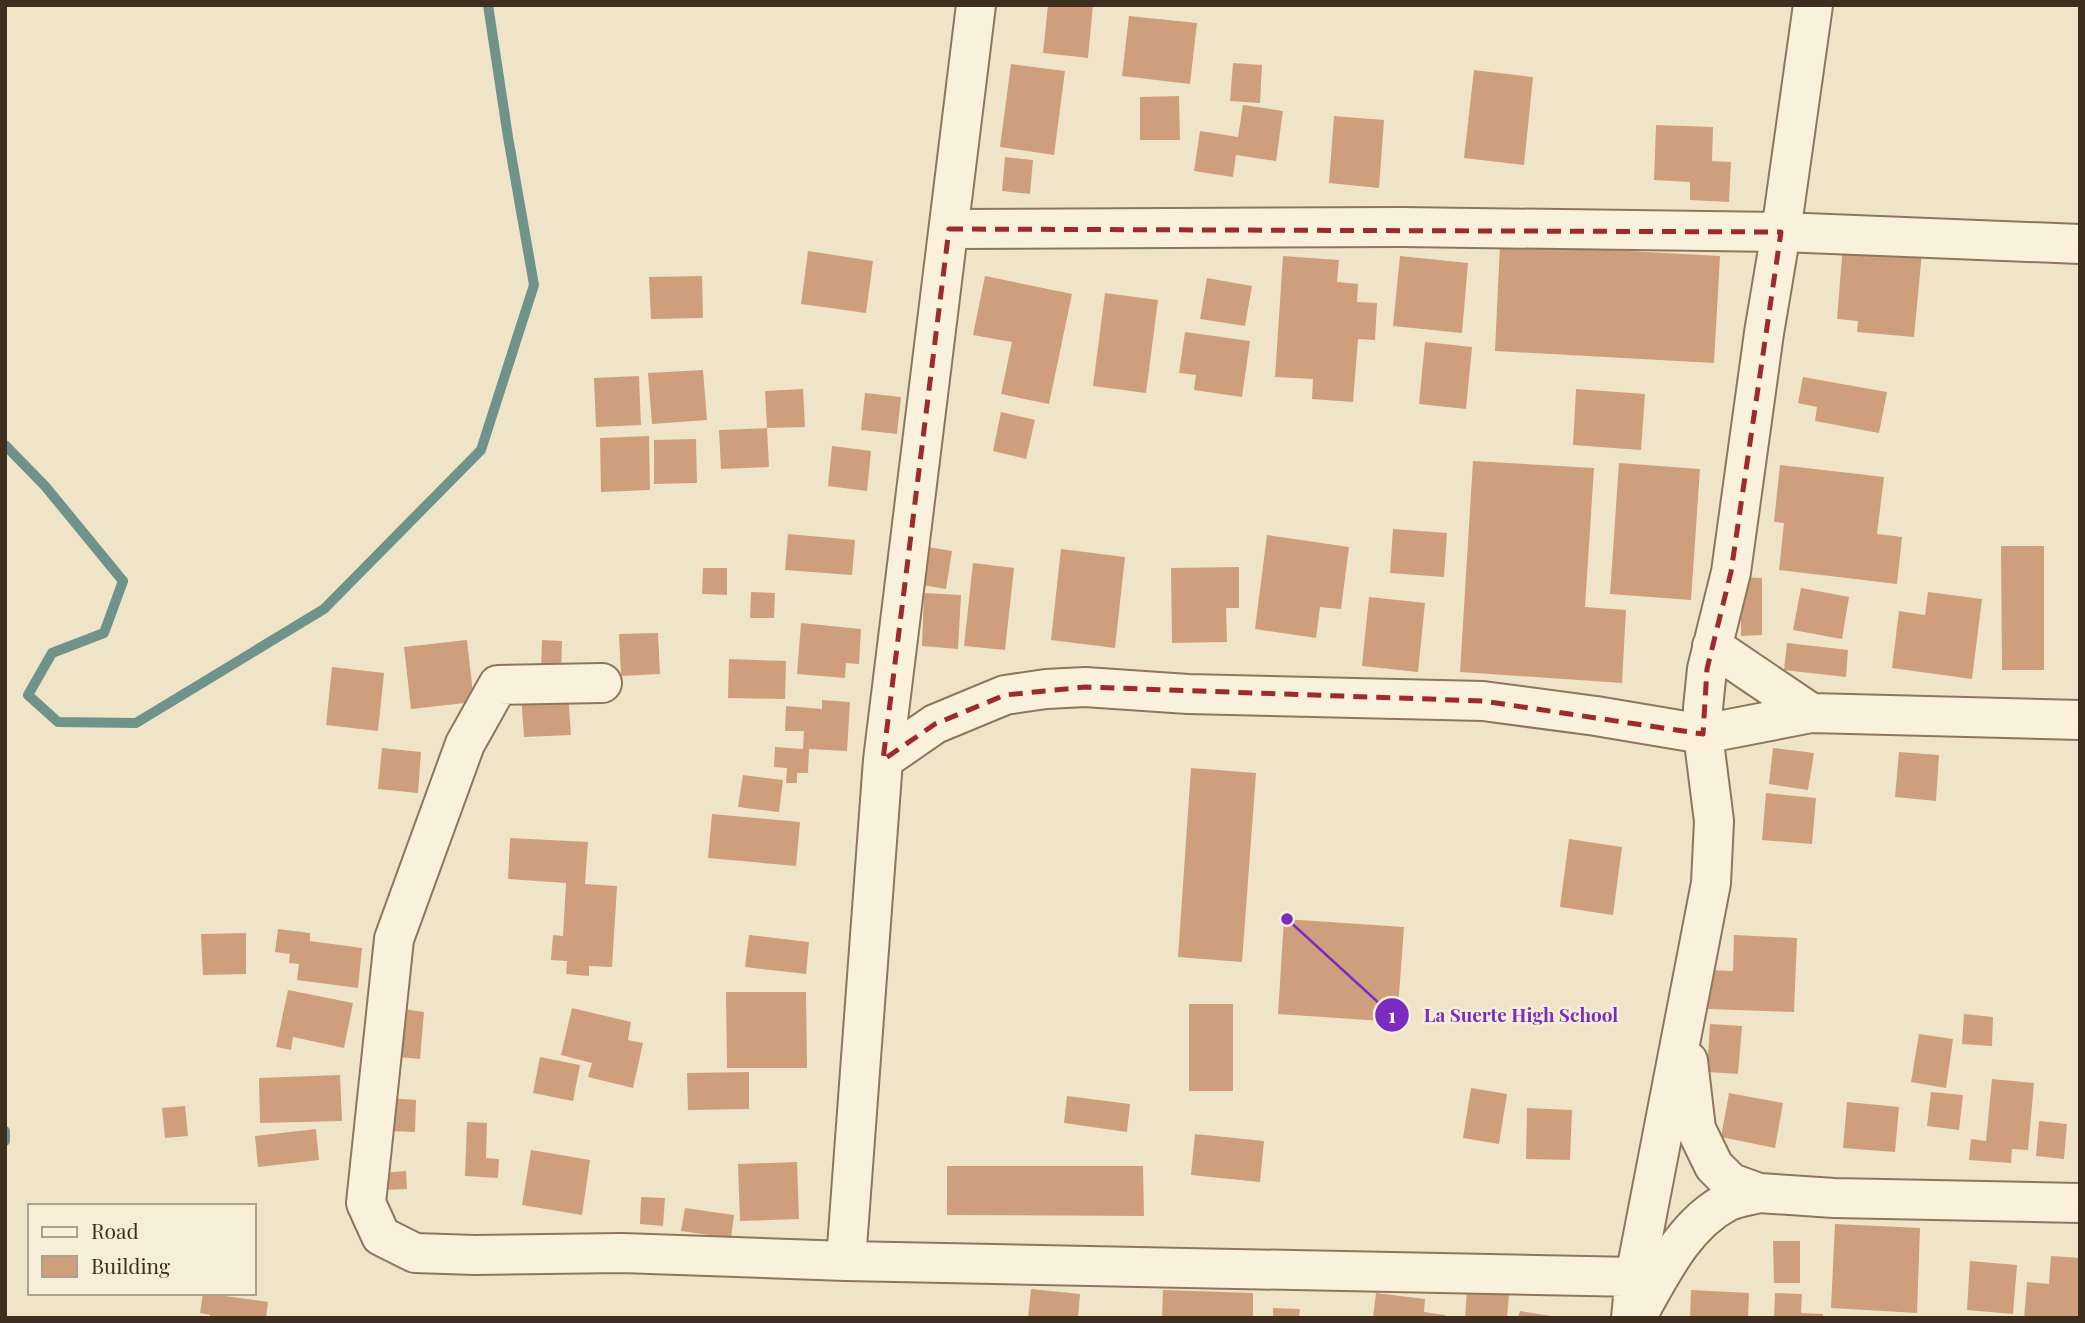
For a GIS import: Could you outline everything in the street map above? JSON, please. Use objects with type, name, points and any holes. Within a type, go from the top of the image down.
[{"type":"street","points":[[846,1261],[883,760],[976,5]]},
{"type":"street","points":[[1634,1318],[1635,1277],[1711,883],[1714,821],[1703,734],[1704,695],[1712,646],[1731,572],[1813,5]]},
{"type":"street","points":[[949,229],[1402,227],[1781,232],[2080,244]]},
{"type":"street","points":[[1712,646],[1811,713]]},
{"type":"street","points":[[602,683],[498,685],[465,744],[394,939],[366,1203],[382,1236],[415,1253],[475,1255],[622,1253],[846,1261],[1635,1277]]},
{"type":"street","points":[[883,760],[935,724],[1005,695],[1046,688],[1085,687],[1188,694],[1483,701],[1703,734],[1811,713],[2080,720]]},
{"type":"street","points":[[1683,1024],[1696,1129],[1714,1166],[1731,1182],[1759,1193],[1834,1198],[2080,1203]]},
{"type":"street","points":[[1634,1318],[1692,1228],[1729,1201],[1759,1193]]},
{"type":"highlighted area","points":[[949,229],[1781,232],[1731,572],[1707,669],[1703,734],[1483,701],[1085,687],[1005,695],[935,724],[883,760]]},
{"type":"building","points":[[1048,5],[1093,5],[1088,58],[1043,53]]},
{"type":"building","points":[[1129,16],[1197,23],[1190,84],[1122,76]]},
{"type":"building","points":[[1233,63],[1262,65],[1260,103],[1230,101]]},
{"type":"building","points":[[1011,64],[1065,71],[1054,155],[1000,147]]},
{"type":"building","points":[[1474,70],[1533,77],[1524,165],[1464,158]]},
{"type":"building","points":[[1179,96],[1180,140],[1140,140],[1140,97]]},
{"type":"building","points":[[1243,105],[1283,111],[1276,161],[1236,155],[1233,177],[1194,171],[1200,131],[1238,137]]},
{"type":"building","points":[[1334,116],[1384,120],[1379,188],[1329,183]]},
{"type":"building","points":[[1656,125],[1713,127],[1712,161],[1731,162],[1729,202],[1690,200],[1690,182],[1654,180]]},
{"type":"building","points":[[1005,157],[1033,160],[1030,194],[1002,191]]},
{"type":"building","points":[[1500,244],[1720,256],[1714,363],[1495,351]]},
{"type":"building","points":[[1843,245],[1922,252],[1914,337],[1857,332],[1858,321],[1837,319]]},
{"type":"building","points":[[808,251],[873,261],[866,313],[801,304]]},
{"type":"building","points":[[1283,256],[1339,260],[1337,282],[1358,284],[1357,302],[1377,303],[1375,340],[1358,339],[1353,402],[1312,399],[1313,379],[1275,377]]},
{"type":"building","points":[[1400,256],[1468,263],[1462,333],[1393,326]]},
{"type":"building","points":[[702,276],[703,318],[651,319],[649,277]]},
{"type":"building","points":[[985,276],[1072,294],[1049,404],[1001,394],[1012,342],[973,335]]},
{"type":"building","points":[[1207,278],[1252,286],[1245,326],[1200,319]]},
{"type":"building","points":[[1105,293],[1158,300],[1146,393],[1093,386]]},
{"type":"building","points":[[1185,332],[1250,341],[1242,397],[1194,390],[1196,375],[1179,373]]},
{"type":"building","points":[[1425,342],[1472,347],[1466,409],[1419,404]]},
{"type":"building","points":[[703,370],[707,420],[652,424],[648,373]]},
{"type":"building","points":[[639,376],[641,425],[596,427],[594,378]]},
{"type":"building","points":[[1803,377],[1887,392],[1879,433],[1815,421],[1817,407],[1798,403]]},
{"type":"building","points":[[803,389],[805,427],[767,428],[765,391]]},
{"type":"building","points":[[1576,389],[1645,394],[1641,450],[1573,445]]},
{"type":"building","points":[[865,393],[901,397],[897,434],[861,430]]},
{"type":"building","points":[[1001,412],[1035,420],[1026,459],[993,451]]},
{"type":"building","points":[[767,428],[769,467],[721,469],[719,430]]},
{"type":"building","points":[[649,436],[650,490],[601,492],[600,438]]},
{"type":"building","points":[[696,439],[697,483],[654,484],[654,440]]},
{"type":"building","points":[[832,446],[871,451],[867,491],[828,486]]},
{"type":"building","points":[[1473,461],[1594,468],[1585,607],[1626,610],[1622,683],[1460,672]]},
{"type":"building","points":[[1619,463],[1700,469],[1691,600],[1610,594]]},
{"type":"building","points":[[1780,465],[1884,477],[1877,534],[1902,537],[1897,584],[1779,570],[1784,523],[1774,522]]},
{"type":"building","points":[[1393,529],[1447,533],[1444,577],[1390,573]]},
{"type":"building","points":[[788,534],[855,540],[852,575],[785,570]]},
{"type":"building","points":[[1267,535],[1349,547],[1341,609],[1320,607],[1316,638],[1255,629]]},
{"type":"building","points":[[922,546],[952,551],[946,589],[916,584]]},
{"type":"building","points":[[2001,546],[2044,546],[2044,670],[2002,670]]},
{"type":"building","points":[[1061,549],[1125,557],[1115,648],[1051,640]]},
{"type":"building","points":[[973,563],[1014,568],[1005,650],[964,646]]},
{"type":"building","points":[[1239,567],[1239,608],[1226,608],[1227,642],[1172,643],[1171,568]]},
{"type":"building","points":[[703,568],[727,568],[727,595],[702,594]]},
{"type":"building","points":[[1741,577],[1762,578],[1762,635],[1741,636]]},
{"type":"building","points":[[1801,588],[1849,597],[1842,639],[1793,630]]},
{"type":"building","points":[[751,592],[775,593],[774,618],[750,618]]},
{"type":"building","points":[[1928,592],[1982,599],[1972,679],[1892,668],[1899,611],[1925,615]]},
{"type":"building","points":[[924,593],[961,595],[958,649],[922,646]]},
{"type":"building","points":[[1369,597],[1425,603],[1418,672],[1362,666]]},
{"type":"building","points":[[801,623],[861,629],[859,664],[846,663],[845,678],[797,674]]},
{"type":"building","points":[[658,633],[660,674],[621,676],[619,634]]},
{"type":"building","points":[[467,640],[474,702],[411,709],[404,647]]},
{"type":"building","points":[[542,640],[562,641],[561,673],[541,672]]},
{"type":"building","points":[[1787,643],[1848,650],[1846,677],[1784,670]]},
{"type":"building","points":[[729,659],[786,661],[785,699],[728,698]]},
{"type":"building","points":[[332,667],[384,673],[378,731],[326,725]]},
{"type":"building","points":[[568,692],[571,735],[524,737],[521,695]]},
{"type":"building","points":[[822,700],[850,702],[847,751],[809,749],[808,773],[797,773],[797,783],[786,783],[787,768],[774,767],[775,747],[803,749],[804,731],[785,731],[786,706],[822,709]]},
{"type":"building","points":[[382,748],[421,752],[418,793],[378,789]]},
{"type":"building","points":[[1773,748],[1814,753],[1808,790],[1769,784]]},
{"type":"building","points":[[1899,752],[1939,755],[1936,801],[1895,797]]},
{"type":"building","points":[[1191,768],[1256,773],[1242,962],[1178,957]]},
{"type":"building","points":[[743,775],[783,780],[779,812],[738,807]]},
{"type":"building","points":[[1766,793],[1816,798],[1812,844],[1762,840]]},
{"type":"building","points":[[712,814],[800,822],[796,866],[708,858]]},
{"type":"building","points":[[510,838],[588,842],[585,884],[617,886],[612,967],[589,966],[589,976],[566,974],[567,961],[551,960],[553,935],[563,936],[566,883],[508,879]]},
{"type":"building","points":[[1569,839],[1622,847],[1613,915],[1560,907]]},
{"type":"building","points":[[1284,919],[1404,927],[1397,1022],[1278,1014]]},
{"type":"building","points":[[278,929],[310,933],[310,941],[362,948],[358,988],[297,980],[299,964],[289,963],[290,954],[275,952]]},
{"type":"building","points":[[246,933],[246,974],[203,975],[201,934]]},
{"type":"building","points":[[749,935],[809,942],[806,974],[745,967]]},
{"type":"building","points":[[1734,935],[1797,938],[1794,1012],[1708,1009],[1709,970],[1733,971]]},
{"type":"building","points":[[288,990],[353,1003],[344,1048],[293,1037],[291,1050],[276,1047]]},
{"type":"building","points":[[726,992],[806,992],[807,1068],[727,1068]]},
{"type":"building","points":[[1189,1004],[1233,1004],[1233,1091],[1189,1091]]},
{"type":"building","points":[[572,1008],[631,1022],[628,1040],[643,1043],[633,1088],[588,1077],[592,1063],[561,1055]]},
{"type":"building","points":[[403,1009],[424,1012],[420,1059],[397,1057]]},
{"type":"building","points":[[1964,1014],[1993,1017],[1992,1046],[1962,1044]]},
{"type":"building","points":[[1710,1024],[1742,1026],[1738,1074],[1707,1072]]},
{"type":"building","points":[[1919,1034],[1953,1039],[1946,1088],[1911,1082]]},
{"type":"building","points":[[540,1057],[580,1065],[573,1101],[533,1093]]},
{"type":"building","points":[[749,1072],[749,1109],[688,1110],[687,1073]]},
{"type":"building","points":[[340,1075],[342,1121],[260,1123],[259,1078]]},
{"type":"building","points":[[1992,1079],[2034,1083],[2028,1150],[2012,1149],[2011,1163],[1969,1160],[1971,1139],[1986,1141]]},
{"type":"building","points":[[1471,1088],[1507,1094],[1499,1144],[1463,1138]]},
{"type":"building","points":[[1931,1092],[1963,1095],[1959,1130],[1927,1126]]},
{"type":"building","points":[[1729,1093],[1783,1103],[1775,1148],[1721,1137]]},
{"type":"building","points":[[1067,1096],[1130,1104],[1127,1132],[1064,1123]]},
{"type":"building","points":[[389,1098],[416,1100],[415,1132],[388,1131]]},
{"type":"building","points":[[1847,1102],[1899,1107],[1895,1152],[1843,1148]]},
{"type":"building","points":[[185,1106],[188,1136],[165,1138],[162,1108]]},
{"type":"building","points":[[1527,1108],[1572,1110],[1570,1160],[1526,1159]]},
{"type":"building","points":[[2039,1121],[2067,1124],[2064,1159],[2036,1156]]},
{"type":"building","points":[[467,1122],[487,1123],[486,1158],[499,1159],[498,1178],[465,1176]]},
{"type":"building","points":[[316,1129],[319,1160],[258,1167],[255,1136]]},
{"type":"building","points":[[1195,1134],[1264,1141],[1260,1182],[1191,1175]]},
{"type":"building","points":[[531,1150],[590,1160],[582,1215],[522,1205]]},
{"type":"building","points":[[797,1162],[799,1219],[740,1221],[738,1164]]},
{"type":"building","points":[[947,1166],[1143,1166],[1144,1216],[947,1215]]},
{"type":"building","points":[[406,1171],[407,1189],[382,1190],[381,1173]]},
{"type":"building","points":[[641,1197],[665,1198],[663,1226],[640,1224]]},
{"type":"building","points":[[685,1208],[734,1215],[731,1238],[681,1231]]},
{"type":"building","points":[[1835,1224],[1920,1228],[1917,1313],[1831,1308]]},
{"type":"building","points":[[1773,1241],[1800,1241],[1800,1283],[1774,1283]]},
{"type":"building","points":[[2051,1256],[2080,1258],[2080,1318],[2024,1318],[2027,1282],[2049,1284]]},
{"type":"building","points":[[1970,1261],[2017,1265],[2013,1314],[1967,1310]]},
{"type":"building","points":[[1031,1289],[1080,1294],[1078,1318],[1028,1318]]},
{"type":"building","points":[[1163,1290],[1253,1293],[1253,1318],[1162,1318]]},
{"type":"building","points":[[1467,1290],[1509,1294],[1507,1318],[1465,1318]]},
{"type":"building","points":[[1691,1290],[1749,1293],[1748,1318],[1690,1318]]},
{"type":"building","points":[[1376,1293],[1425,1299],[1424,1312],[1445,1315],[1445,1318],[1373,1318]]},
{"type":"building","points":[[1775,1293],[1802,1294],[1801,1313],[1823,1314],[1823,1318],[1774,1318]]},
{"type":"building","points":[[203,1295],[268,1302],[266,1318],[210,1318],[210,1315],[200,1313]]},
{"type":"building","points":[[1273,1308],[1300,1309],[1299,1318],[1273,1318]]},
{"type":"building","points":[[1520,1311],[1551,1316],[1518,1318]]},
{"type":"waterway","points":[[5,445],[45,486],[123,581],[104,633],[52,653],[28,695],[58,722],[136,723],[324,609],[481,450],[534,285],[488,5]]},
{"type":"waterway","points":[[5,1131],[5,1141]]},
{"type":"place","name":"La Suerte High School","points":[[1287,919]]}]
